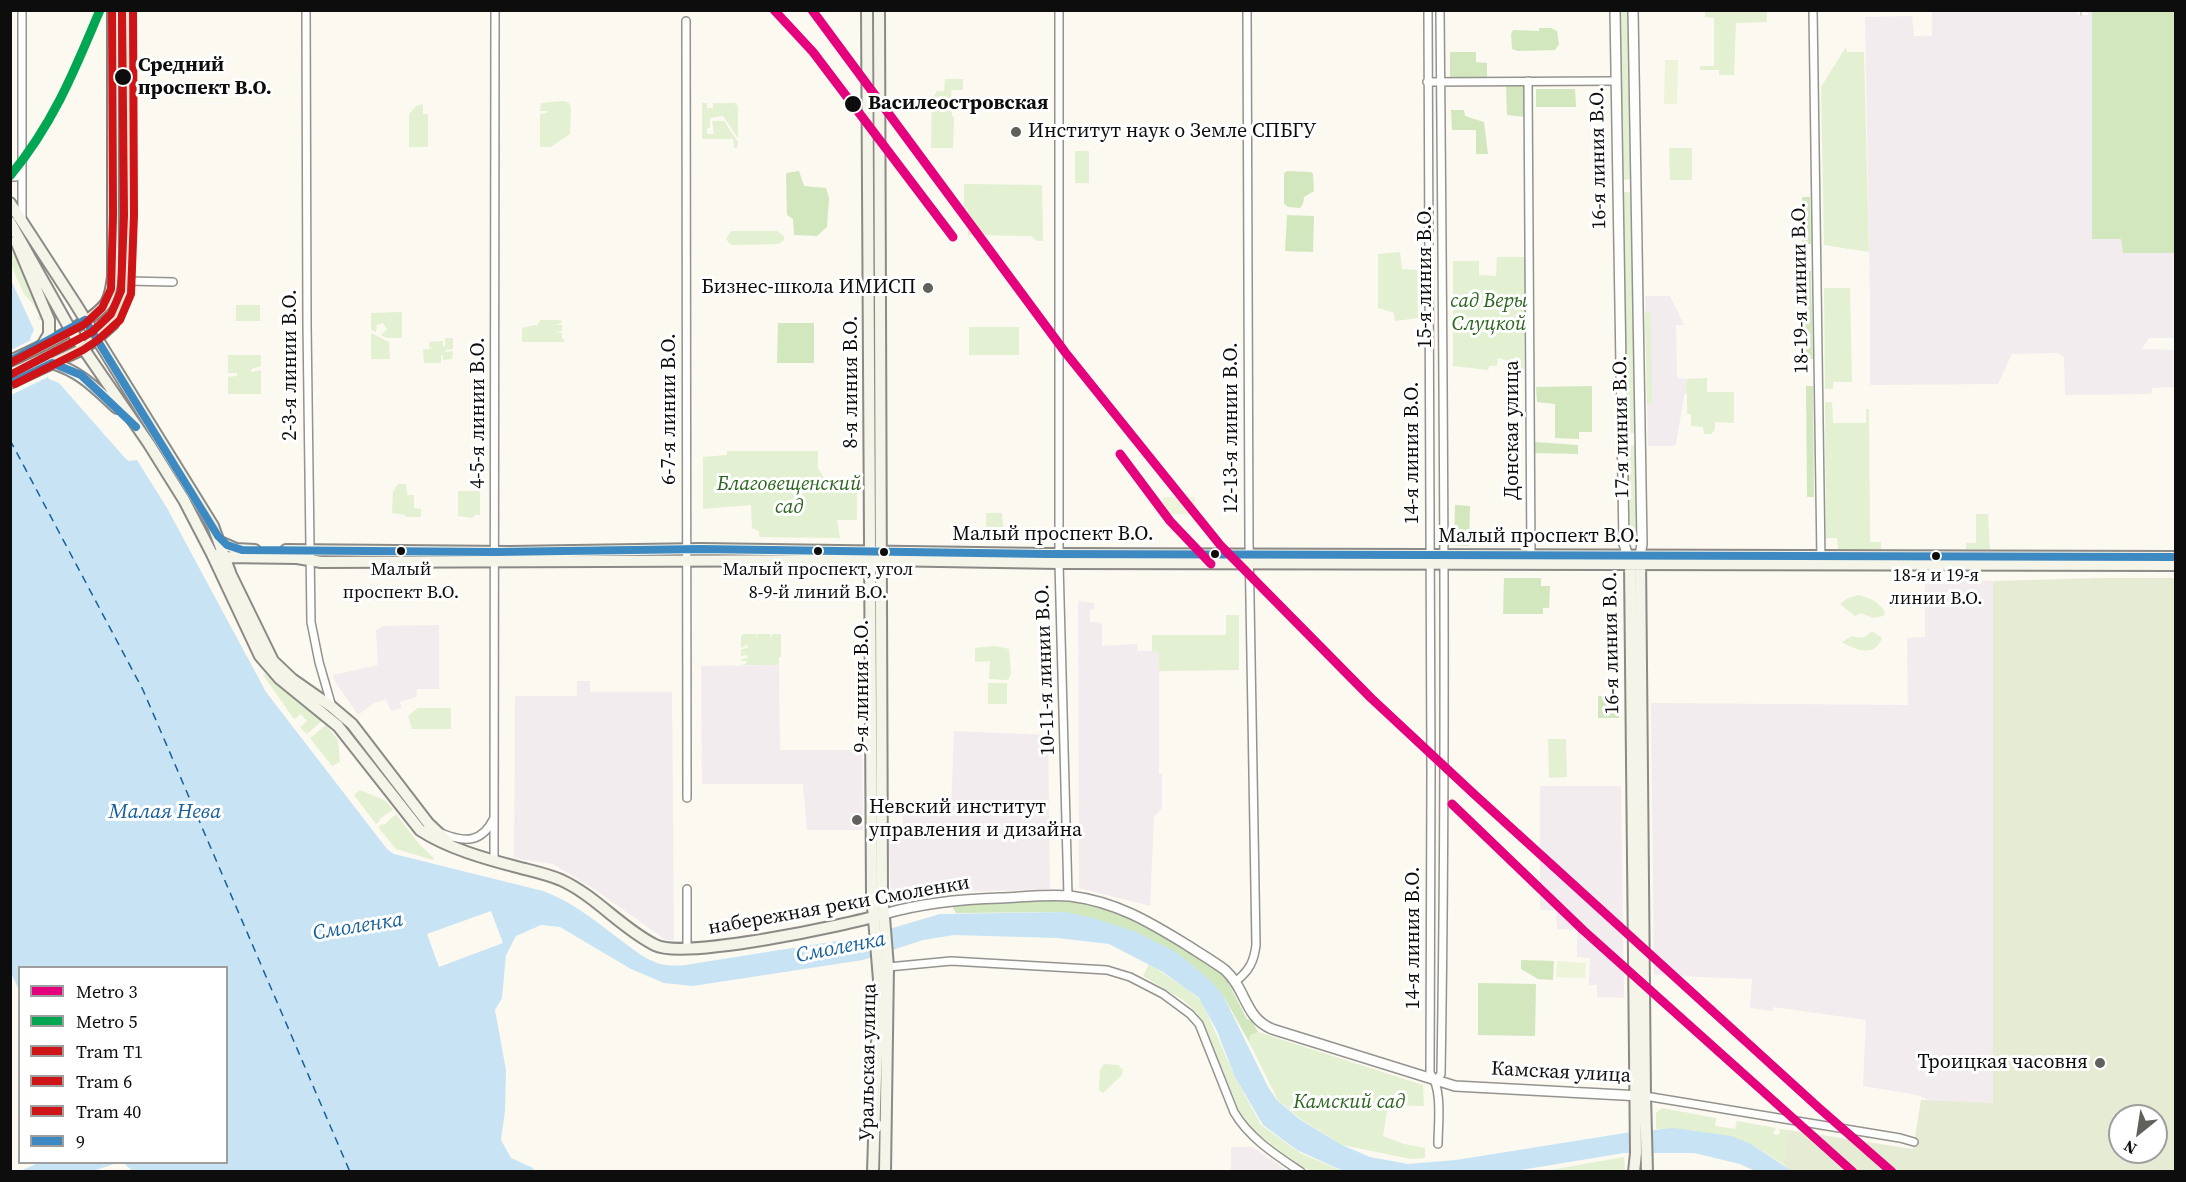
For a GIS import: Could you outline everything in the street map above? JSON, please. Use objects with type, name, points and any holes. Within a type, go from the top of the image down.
[{"type":"main road","points":[[10,361],[85,320],[101,308],[109,297],[113,276],[113,10]]},
{"type":"main road","points":[[10,383],[83,349],[117,317],[125,299],[128,281],[126,10]]},
{"type":"main road","name":"8-я линия В.О.","points":[[867,10],[875,556],[872,894],[879,915],[883,954]]},
{"type":"main road","points":[[875,556],[879,10]]},
{"type":"main road","points":[[10,203],[15,222],[17,248],[49,320],[49,334],[39,347]]},
{"type":"main road","points":[[15,222],[75,303],[208,519],[220,542],[231,575],[273,661],[329,711]]},
{"type":"main road","points":[[15,222],[70,329],[184,500],[260,656],[279,678],[352,724],[436,831],[452,845]]},
{"type":"main road","points":[[75,303],[90,310],[101,308]]},
{"type":"main road","points":[[48,365],[72,370],[81,375],[132,422]]},
{"type":"main road","name":"Малый проспект В.О.","points":[[220,542],[236,549],[310,555],[685,561],[875,556]]},
{"type":"main road","name":"Малый проспект В.О.","points":[[495,557],[685,549],[875,556],[1059,558],[1531,559],[2175,565]]},
{"type":"main road","name":"Малый проспект В.О.","points":[[212,554],[225,557],[297,558],[310,555]]},
{"type":"main road","name":"Малый проспект В.О.","points":[[1821,561],[2175,556]]},
{"type":"main road","name":"16-я линия В.О.","points":[[1634,560],[1641,1153]]},
{"type":"main road","name":"набережная реки Смоленки","points":[[329,711],[420,830],[433,839],[494,861],[561,880],[588,895],[654,945],[669,949],[687,949],[771,938],[879,915]]},
{"type":"main road","name":"Уральская улица","points":[[883,954],[888,968],[885,1172]]},
{"type":"main road","name":"Уральская улица","points":[[873,1172],[883,954]]},
{"type":"main road","points":[[1634,1172],[1641,1153]]},
{"type":"main road","points":[[1641,1153],[1647,1172]]},
{"type":"street","points":[[15,222],[22,172],[22,10]]},
{"type":"street","name":"2-3-я линии В.О.","points":[[306,10],[311,622],[329,711]]},
{"type":"street","name":"4-5-я линии В.О.","points":[[494,861],[495,10]]},
{"type":"street","name":"10-11-я линии В.О.","points":[[1059,10],[1059,558],[1068,896]]},
{"type":"street","name":"12-13-я линии В.О.","points":[[1235,982],[1252,965],[1256,945],[1249,558],[1247,10]]},
{"type":"street","name":"14-я линия В.О.","points":[[1428,10],[1430,1073],[1436,1080],[1438,1092],[1438,1144]]},
{"type":"street","name":"15-я линия В.О.","points":[[1436,1080],[1441,1074],[1445,559],[1440,10]]},
{"type":"street","name":"16-я линия В.О.","points":[[1615,10],[1624,548],[1634,560]]},
{"type":"street","name":"17-я линия В.О.","points":[[1633,10],[1642,548],[1634,560]]},
{"type":"street","name":"18-19-я линии В.О.","points":[[1813,10],[1821,561]]},
{"type":"street","name":"6-7-я линии В.О.","points":[[686,21],[687,798]]},
{"type":"street","name":"Донская улица","points":[[1528,81],[1531,559]]},
{"type":"street","points":[[1427,82],[1616,81]]},
{"type":"street","points":[[10,177],[16,177],[22,172]]},
{"type":"street","points":[[1618,188],[1636,188]]},
{"type":"street","points":[[1428,229],[1442,229]]},
{"type":"street","points":[[128,281],[173,282]]},
{"type":"street","points":[[1429,394],[1443,394]]},
{"type":"street","points":[[1622,443],[1640,443]]},
{"type":"street","points":[[1431,771],[1444,771]]},
{"type":"street","points":[[436,831],[461,839],[482,836],[488,830],[495,815]]},
{"type":"street","points":[[687,889],[687,949]]},
{"type":"street","name":"набережная реки Смоленки","points":[[879,915],[951,901],[1068,896],[1118,907],[1143,918],[1214,963],[1235,982]]},
{"type":"street","points":[[1431,927],[1442,927]]},
{"type":"street","points":[[888,968],[951,961],[1074,968],[1120,973],[1146,984],[1178,1005],[1199,1024],[1234,1112],[1241,1123],[1272,1152],[1301,1172]]},
{"type":"street","name":"Камская улица","points":[[1235,982],[1260,1023],[1455,1086],[1640,1096],[1914,1142]]},
{"type":"shaded area","points":[[2076,10],[2077,15],[2088,15],[2088,10],[2175,11],[2175,338],[2149,338],[2142,349],[2175,350],[2175,387],[2152,388],[2151,394],[2065,395],[2064,357],[2058,353],[2012,354],[1998,384],[1870,385],[1865,17],[1912,16],[1914,36],[1932,36],[1932,11]]},
{"type":"shaded area","points":[[1645,296],[1670,296],[1684,325],[1676,325],[1677,378],[1687,379],[1674,446],[1648,446]]},
{"type":"shaded area","points":[[1925,580],[1993,581],[1993,1103],[1933,1102],[1917,1095],[1863,1086],[1866,1020],[1773,1007],[1773,1011],[1750,1008],[1752,979],[1654,975],[1651,703],[1908,705],[1907,638],[1925,637]]},
{"type":"shaded area","points":[[1078,601],[1094,603],[1094,609],[1090,610],[1090,622],[1102,623],[1102,646],[1137,644],[1138,651],[1159,651],[1159,774],[1162,774],[1162,809],[1154,817],[1150,906],[1079,888]]},
{"type":"shaded area","points":[[439,625],[439,689],[417,689],[416,697],[400,702],[402,708],[391,711],[386,699],[374,703],[358,715],[334,680],[333,675],[378,665],[376,630],[384,626]]},
{"type":"shaded area","points":[[779,665],[780,750],[862,750],[863,830],[807,830],[803,784],[702,784],[701,666]]},
{"type":"shaded area","points":[[577,681],[590,681],[590,692],[672,692],[674,940],[666,940],[597,891],[553,864],[514,858],[515,696],[577,696]]},
{"type":"shaded area","points":[[954,731],[1048,735],[1050,889],[891,894],[888,826],[903,825],[903,813],[951,811]]},
{"type":"shaded area","points":[[1540,786],[1621,786],[1624,998],[1597,997],[1597,985],[1589,985],[1590,958],[1577,957],[1577,930],[1557,929],[1556,910],[1540,910]]},
{"type":"shaded area","points":[[1231,1147],[1252,1147],[1288,1171],[1231,1171]]},
{"type":"green space","points":[[1619,11],[1629,11],[1632,179],[1622,180]]},
{"type":"green space","points":[[1705,11],[1767,11],[1767,22],[1736,23],[1734,75],[1719,75],[1719,70],[1700,70],[1700,66],[1714,66],[1714,18],[1705,17]]},
{"type":"green space","points":[[2092,11],[2175,11],[2175,253],[2123,253],[2121,239],[2092,239]]},
{"type":"green space","points":[[1539,28],[1551,28],[1557,31],[1559,44],[1555,50],[1518,51],[1512,49],[1513,30],[1539,31]]},
{"type":"green space","points":[[1846,47],[1847,52],[1864,52],[1869,252],[1824,245],[1821,87]]},
{"type":"green space","points":[[1450,52],[1476,52],[1476,62],[1487,63],[1487,78],[1450,78]]},
{"type":"green space","points":[[1665,60],[1678,60],[1677,104],[1664,104]]},
{"type":"green space","points":[[945,79],[963,79],[963,90],[951,90],[952,116],[954,117],[953,148],[931,148],[932,99],[937,91],[944,91]]},
{"type":"green space","points":[[1526,84],[1526,117],[1507,115],[1506,85]]},
{"type":"green space","points":[[1536,89],[1575,89],[1576,107],[1536,107]]},
{"type":"green space","points":[[564,101],[571,107],[570,134],[551,147],[540,147],[540,114],[547,113],[547,111],[540,111],[541,103]]},
{"type":"green space","points":[[702,103],[707,103],[707,108],[713,108],[713,103],[722,103],[722,106],[723,103],[737,103],[734,107],[738,104],[738,138],[723,116],[710,118],[710,128],[707,128],[707,134],[714,134],[712,121],[724,121],[738,142],[737,148],[734,148],[733,139],[702,139]]},
{"type":"green space","points":[[423,104],[423,114],[428,114],[428,147],[409,147],[409,114],[416,106]]},
{"type":"green space","points":[[1451,110],[1464,110],[1465,116],[1484,122],[1488,154],[1476,154],[1476,130],[1452,130]]},
{"type":"green space","points":[[1669,148],[1692,148],[1692,180],[1670,180]]},
{"type":"green space","points":[[1075,151],[1089,151],[1089,183],[1075,183]]},
{"type":"green space","points":[[799,171],[804,186],[826,188],[829,198],[827,227],[817,236],[794,235],[793,219],[787,215],[786,175]]},
{"type":"green space","points":[[1287,171],[1313,174],[1314,191],[1304,197],[1300,208],[1288,207],[1284,204],[1284,173]]},
{"type":"green space","points":[[964,184],[1042,185],[1043,241],[1037,241],[1031,236],[968,235],[968,209],[964,209]]},
{"type":"green space","points":[[1622,192],[1632,192],[1637,433],[1626,433]]},
{"type":"green space","points":[[1802,197],[1810,197],[1811,244],[1802,244]]},
{"type":"green space","points":[[1287,215],[1314,216],[1313,252],[1285,251]]},
{"type":"green space","points":[[731,231],[777,231],[784,236],[784,240],[779,244],[734,245],[726,239]]},
{"type":"green space","points":[[10,245],[45,319],[37,318],[40,316],[24,294],[11,265]]},
{"type":"green space","points":[[1400,252],[1402,269],[1417,270],[1418,318],[1395,321],[1394,313],[1378,308],[1378,254]]},
{"type":"green space","name":"сад Веры Слуцкой","points":[[1497,257],[1526,257],[1524,369],[1506,367],[1506,360],[1498,358],[1497,366],[1489,366],[1488,370],[1453,366],[1453,261],[1479,261],[1479,275],[1496,276]]},
{"type":"green space","points":[[1803,271],[1811,271],[1813,359],[1805,359]]},
{"type":"green space","points":[[1824,288],[1850,288],[1852,382],[1833,382],[1833,389],[1825,389]]},
{"type":"green space","points":[[236,305],[260,305],[260,321],[236,321]]},
{"type":"green space","points":[[1651,311],[1652,404],[1647,404],[1645,312]]},
{"type":"green space","points":[[402,312],[402,338],[387,338],[381,335],[387,329],[383,323],[377,325],[376,332],[371,330],[371,313]]},
{"type":"green space","points":[[540,320],[561,320],[562,323],[555,325],[562,325],[562,331],[555,332],[562,333],[564,342],[522,342],[522,328],[537,326]]},
{"type":"green space","points":[[778,323],[814,323],[814,363],[777,363]]},
{"type":"green space","points":[[969,327],[1019,327],[1019,355],[969,355]]},
{"type":"green space","points":[[371,333],[389,342],[390,359],[371,359]]},
{"type":"green space","points":[[445,338],[453,338],[453,349],[445,350],[446,352],[453,351],[452,359],[443,360],[443,355],[441,355],[441,363],[424,363],[423,350],[433,348],[429,347],[429,342],[443,341],[443,346],[445,346]]},
{"type":"green space","points":[[228,355],[261,355],[261,366],[251,369],[252,372],[261,370],[261,394],[228,394],[228,377],[237,376],[237,373],[228,373]]},
{"type":"green space","points":[[1707,378],[1707,392],[1734,392],[1734,423],[1715,422],[1715,430],[1711,434],[1704,434],[1703,427],[1691,426],[1691,414],[1687,414],[1687,394],[1685,393],[1687,379]]},
{"type":"green space","points":[[1592,386],[1592,432],[1579,432],[1579,439],[1555,438],[1555,404],[1537,402],[1536,387]]},
{"type":"green space","points":[[1806,386],[1813,386],[1814,497],[1807,497]]},
{"type":"green space","points":[[1825,402],[1832,402],[1833,423],[1866,423],[1866,409],[1869,409],[1870,542],[1881,542],[1881,549],[1838,549],[1837,538],[1826,538]]},
{"type":"green space","points":[[1535,442],[1578,445],[1578,454],[1535,453]]},
{"type":"green space","points":[[1637,445],[1638,538],[1628,539],[1627,446]]},
{"type":"green space","name":"Благовещенский сад","points":[[727,451],[818,451],[818,468],[827,483],[857,483],[857,520],[837,520],[840,538],[759,537],[759,531],[752,528],[751,505],[703,509],[703,457],[727,455]]},
{"type":"green space","points":[[398,484],[406,484],[407,495],[414,495],[414,508],[421,509],[421,517],[406,517],[392,513],[393,492]]},
{"type":"green space","points":[[458,491],[480,491],[480,515],[475,515],[473,518],[458,516]]},
{"type":"green space","points":[[1163,497],[1195,497],[1195,514],[1163,514]]},
{"type":"green space","points":[[1455,505],[1470,506],[1469,546],[1454,545]]},
{"type":"green space","points":[[986,513],[1002,513],[1005,527],[1003,542],[986,541]]},
{"type":"green space","points":[[1976,514],[1988,514],[1990,549],[1966,549],[1966,543],[1976,543]]},
{"type":"green space","points":[[1504,578],[1541,578],[1541,586],[1550,586],[1549,608],[1543,608],[1543,614],[1503,614]]},
{"type":"green space","points":[[2175,578],[2175,1171],[1792,1172],[1783,1164],[1788,1130],[1913,1149],[1921,1100],[1993,1103],[1993,581]]},
{"type":"green space","points":[[1858,595],[1877,603],[1885,612],[1883,616],[1873,618],[1861,613],[1855,616],[1840,604]]},
{"type":"green space","points":[[1226,615],[1239,615],[1239,670],[1159,671],[1159,652],[1152,651],[1152,635],[1226,635]]},
{"type":"green space","points":[[1872,631],[1882,638],[1875,648],[1870,650],[1859,650],[1842,642],[1852,636],[1861,638]]},
{"type":"green space","points":[[743,634],[756,634],[756,640],[757,634],[771,634],[769,640],[773,634],[781,634],[779,665],[741,665],[746,664],[746,661],[741,661],[741,659],[748,658],[747,655],[741,656],[741,650],[748,647],[747,645],[741,648]]},
{"type":"green space","points":[[995,646],[1009,649],[1011,674],[1008,680],[989,679],[990,661],[975,662],[975,648]]},
{"type":"green space","points":[[265,674],[322,721],[307,734],[300,727],[307,721],[301,714],[294,719],[263,675]]},
{"type":"green space","points":[[988,683],[1007,683],[1007,704],[988,704]]},
{"type":"green space","points":[[1598,696],[1619,697],[1619,718],[1598,718]]},
{"type":"green space","points":[[418,708],[451,708],[451,729],[412,729],[408,716]]},
{"type":"green space","points":[[326,725],[338,740],[340,762],[332,766],[310,738]]},
{"type":"green space","points":[[1548,739],[1566,739],[1567,777],[1549,778]]},
{"type":"green space","points":[[360,790],[386,801],[393,810],[379,819],[380,821],[376,824],[354,795]]},
{"type":"green space","points":[[396,814],[420,845],[434,858],[433,860],[396,849],[378,827],[384,825]]},
{"type":"green space","points":[[1066,899],[1105,908],[1143,921],[1198,955],[1226,979],[1247,1019],[1252,1021],[1258,1032],[1250,1035],[1249,1042],[1223,995],[1065,912],[956,913],[951,904]]},
{"type":"green space","points":[[1521,960],[1554,961],[1553,980],[1538,979],[1521,969]]},
{"type":"green space","points":[[1557,961],[1586,963],[1585,978],[1556,977]]},
{"type":"green space","points":[[1149,964],[1187,989],[1202,1002],[1235,1077],[1261,1125],[1300,1153],[1342,1171],[1310,1171],[1291,1160],[1252,1129],[1239,1110],[1197,1013],[1183,1000],[1143,976]]},
{"type":"green space","points":[[1478,983],[1536,984],[1535,1036],[1478,1035]]},
{"type":"green space","name":"Камский сад","points":[[1258,1032],[1423,1085],[1424,1106],[1388,1105],[1383,1136],[1404,1144],[1425,1148],[1425,1158],[1411,1159],[1342,1145],[1299,1118],[1278,1100],[1249,1042],[1250,1035]]},
{"type":"green space","points":[[1104,1064],[1118,1065],[1123,1070],[1122,1075],[1103,1093],[1099,1090],[1100,1070]]},
{"type":"green space","points":[[1662,1108],[1716,1118],[1715,1126],[1735,1129],[1737,1121],[1776,1128],[1773,1133],[1775,1135],[1780,1134],[1779,1129],[1788,1130],[1783,1164],[1751,1144],[1656,1129],[1656,1113]]},
{"type":"green space","points":[[1624,1157],[1625,1171],[1545,1171]]},
{"type":"water","name":"Малая Нева","points":[[10,278],[34,330],[30,338],[49,379],[59,383],[125,458],[129,461],[137,460],[167,508],[266,692],[387,849],[394,854],[543,891],[582,912],[642,955],[657,963],[675,966],[862,937],[940,914],[1065,912],[1093,918],[1136,932],[1176,952],[1209,979],[1223,995],[1268,1087],[1277,1100],[1299,1119],[1342,1145],[1370,1157],[1408,1164],[1456,1160],[1625,1133],[1674,1128],[1731,1136],[1751,1144],[1792,1171],[1755,1171],[1740,1164],[1694,1153],[1624,1153],[1509,1172],[1348,1172],[1341,1170],[1297,1150],[1263,1125],[1235,1077],[1217,1031],[1199,998],[1163,972],[1109,944],[1057,938],[954,935],[923,940],[863,960],[693,986],[664,983],[631,969],[560,927],[541,925],[516,936],[506,955],[502,998],[495,1010],[506,1070],[505,1111],[501,1140],[511,1158],[533,1168],[534,1171],[133,1172],[125,1164],[228,1164],[228,966],[18,966],[18,988],[11,973]]},
{"type":"water","name":"Малая Нева","points":[[36,1164],[114,1164],[93,1171],[20,1171]]},
{"type":"pier","points":[[31,340],[48,377],[11,395],[11,350]]},
{"type":"pier","points":[[491,911],[503,943],[439,967],[427,934]]},
{"type":"ferry route","points":[[10,440],[143,690],[350,1172]]},
{"type":"tram line","name":"40","points":[[10,363],[85,324],[102,308],[111,289],[112,10]]},
{"type":"tram line","name":"Т1","points":[[10,375],[92,332],[111,314],[121,291],[124,215],[122,10]]},
{"type":"tram line","name":"6","points":[[15,384],[83,350],[98,340],[120,320],[131,294],[134,215],[133,10]]},
{"type":"tram line","points":[[2081,10],[2081,15]]},
{"type":"metro line","name":"5","points":[[10,176],[51,117],[100,10]]},
{"type":"metro line","name":"3","points":[[774,10],[813,52],[953,237]]},
{"type":"metro line","name":"3","points":[[812,10],[1065,352],[1221,546],[1371,698],[1892,1172]]},
{"type":"metro line","name":"3","points":[[1120,454],[1170,521],[1211,564]]},
{"type":"metro line","name":"3","points":[[1452,804],[1583,930],[1853,1172]]},
{"type":"transit line","name":"9","points":[[10,361],[85,320],[218,536],[227,545],[242,550],[495,552],[701,549],[1046,554],[2176,557]]},
{"type":"transit line","name":"9","points":[[15,381],[52,363],[81,375],[136,427]]},
{"type":"place","name":"Средний проспект В.О.","points":[[123,77]]},
{"type":"place","name":"Василеостровская","points":[[853,104]]},
{"type":"place","name":"Институт наук о Земле СПБГУ","points":[[1016,132]]},
{"type":"place","name":"Бизнес-школа ИМИСП","points":[[928,288]]},
{"type":"place","name":"Малый проспект В.О.","points":[[401,551]]},
{"type":"place","name":"Малый проспект, угол 8-9-й линий В.О.","points":[[818,551]]},
{"type":"place","name":"18-я и 19-я линии В.О.","points":[[1936,556]]},
{"type":"place","name":"Невский институт управления и дизайна","points":[[857,820]]},
{"type":"place","name":"Троицкая часовня","points":[[2100,1063]]},
{"type":"water label","name":"Смоленка","points":[[358,927]]},
{"type":"water label","name":"Смоленка","points":[[841,948]]}]
